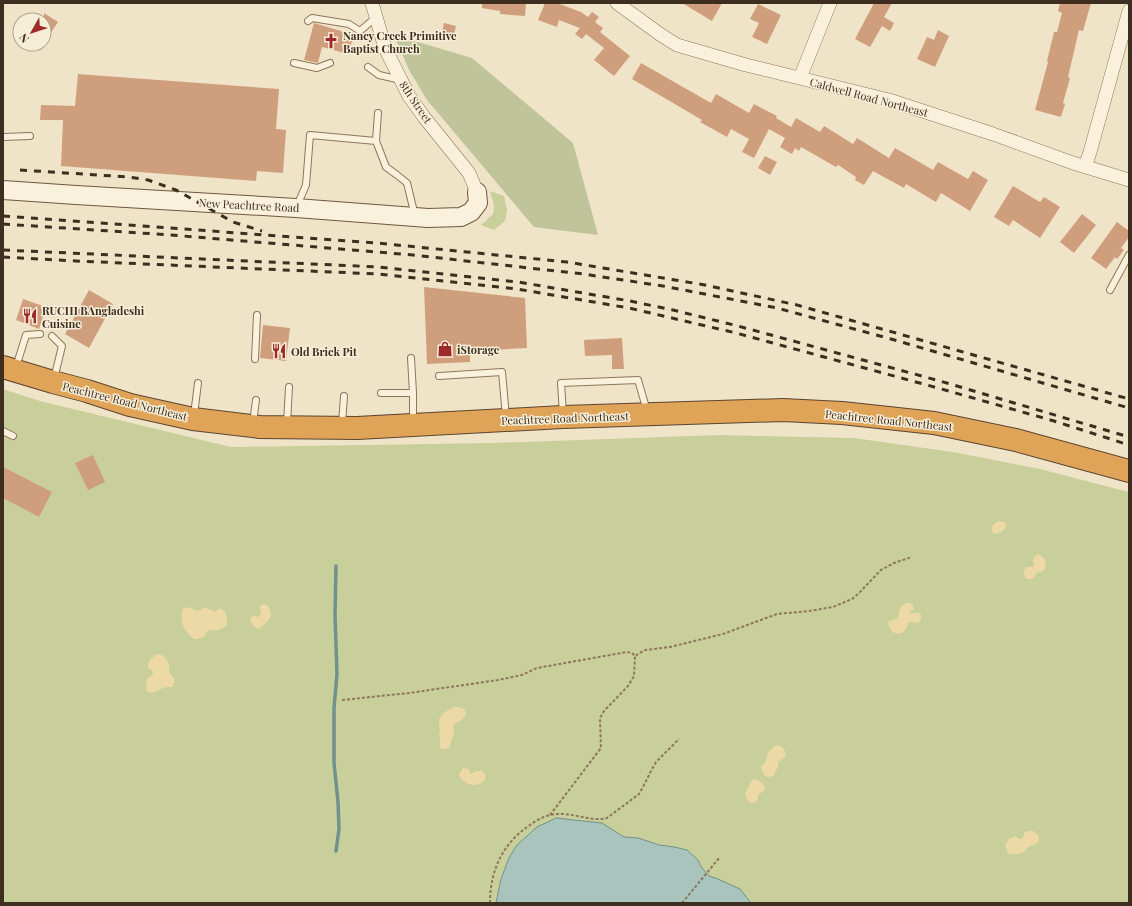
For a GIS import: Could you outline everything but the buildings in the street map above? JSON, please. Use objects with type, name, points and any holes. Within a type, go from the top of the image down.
[{"type":"highway","name":"Peachtree Road Northeast","points":[[9,369],[52,382],[88,388],[130,405],[193,419],[253,427],[342,428],[563,417],[783,410],[842,413],[934,423],[1016,440],[1129,471]]},
{"type":"street","name":"8th Street","points":[[372,3],[375,18],[385,48],[409,96],[469,173],[478,192]]},
{"type":"street","name":"Caldwell Road Northeast","points":[[617,3],[677,45],[746,65],[889,100],[993,134],[1085,167],[1129,180]]},
{"type":"street","points":[[800,78],[830,3]]},
{"type":"street","points":[[1085,167],[1129,11]]},
{"type":"street","name":"New Peachtree Road","points":[[3,190],[76,196],[296,208],[428,218],[461,217],[471,212],[478,203],[478,192]]},
{"type":"lane","points":[[308,22],[312,18],[349,24],[360,32],[375,18]]},
{"type":"lane","points":[[294,63],[317,68],[330,63]]},
{"type":"lane","points":[[368,67],[379,75],[401,80]]},
{"type":"lane","points":[[378,113],[376,141],[386,167],[407,183],[415,217]]},
{"type":"lane","points":[[296,208],[306,186],[310,135],[376,141]]},
{"type":"lane","points":[[3,137],[30,136]]},
{"type":"lane","points":[[1110,290],[1129,255]]},
{"type":"lane","points":[[255,359],[257,315]]},
{"type":"lane","points":[[9,369],[26,335],[40,334]]},
{"type":"lane","points":[[52,336],[62,346],[52,382]]},
{"type":"lane","points":[[411,358],[414,425]]},
{"type":"lane","points":[[439,376],[502,372],[506,420]]},
{"type":"lane","points":[[563,417],[561,383],[638,380],[648,415]]},
{"type":"lane","points":[[193,419],[198,384]]},
{"type":"lane","points":[[287,428],[289,387]]},
{"type":"lane","points":[[382,393],[413,393]]},
{"type":"lane","points":[[342,428],[344,396]]},
{"type":"lane","points":[[253,427],[256,400]]},
{"type":"lane","points":[[3,431],[13,436]]},
{"type":"path","points":[[635,656],[645,650],[723,634],[777,614],[833,607],[852,599],[881,570],[894,563],[912,557]]},
{"type":"path","points":[[342,700],[409,693],[498,680],[522,675],[537,668],[627,652],[632,653],[635,656]]},
{"type":"path","points":[[550,815],[601,748],[600,718],[604,711],[628,686],[634,676],[635,656]]},
{"type":"path","points":[[490,903],[493,877],[497,864],[506,846],[521,831],[534,822],[550,815],[559,814],[594,819],[607,818],[639,794],[656,762],[679,739]]},
{"type":"path","points":[[682,903],[720,857]]},
{"type":"green space","points":[[394,35],[472,58],[573,143],[598,235],[534,227],[427,100],[409,70]]},
{"type":"green space","points":[[490,191],[504,196],[507,210],[505,221],[494,230],[481,225],[493,214],[494,205]]},
{"type":"green space","points":[[3,389],[40,401],[231,447],[491,443],[720,435],[854,438],[953,452],[1040,469],[1129,492],[1129,903],[3,903]]},
{"type":"sand","points":[[999,521],[1005,522],[1006,527],[1001,532],[995,534],[992,527]]},
{"type":"sand","points":[[1038,554],[1045,561],[1046,566],[1044,571],[1036,573],[1032,579],[1027,579],[1024,575],[1024,571],[1026,567],[1033,567],[1034,557]]},
{"type":"sand","points":[[907,603],[913,605],[914,609],[910,612],[910,614],[920,613],[921,616],[918,623],[909,622],[902,633],[892,632],[888,624],[889,621],[897,619],[900,607]]},
{"type":"sand","points":[[263,604],[267,605],[270,609],[271,615],[268,621],[259,629],[253,626],[250,619],[253,616],[258,617],[261,614],[260,607]]},
{"type":"sand","points":[[187,607],[198,611],[205,607],[215,612],[221,608],[225,612],[227,621],[226,626],[218,630],[209,630],[206,632],[205,636],[194,639],[185,629],[182,622],[183,609]]},
{"type":"sand","points":[[157,654],[162,655],[167,660],[169,664],[169,672],[173,677],[174,683],[172,687],[150,693],[147,692],[146,687],[147,679],[153,674],[152,670],[148,668],[149,662]]},
{"type":"sand","points":[[454,707],[464,709],[466,713],[462,720],[453,726],[454,733],[450,747],[441,749],[439,719],[445,712]]},
{"type":"sand","points":[[776,745],[783,748],[786,755],[778,762],[778,767],[773,776],[765,776],[761,768],[765,763],[768,754]]},
{"type":"sand","points":[[463,768],[469,769],[471,774],[476,771],[482,771],[485,774],[485,780],[482,783],[474,785],[467,783],[459,774]]},
{"type":"sand","points":[[754,779],[761,782],[765,788],[764,791],[759,794],[757,801],[751,803],[748,801],[745,794],[751,781]]},
{"type":"sand","points":[[1033,831],[1039,836],[1037,843],[1026,848],[1022,853],[1008,853],[1005,846],[1009,839],[1015,836],[1022,839],[1025,832]]},
{"type":"water","points":[[556,818],[602,823],[624,837],[638,838],[659,845],[687,850],[698,860],[702,868],[709,876],[740,889],[751,903],[496,903],[501,879],[509,858],[516,846],[537,827]]},
{"type":"waterway","points":[[336,566],[335,615],[337,674],[334,708],[334,763],[339,829],[336,851]]},
{"type":"railway","points":[[20,170],[129,177],[148,180],[176,190],[233,222],[262,231]]},
{"type":"railway","points":[[3,216],[377,243],[567,262],[705,285],[797,305],[1129,399]]},
{"type":"railway","points":[[3,224],[171,235],[413,255],[583,274],[663,286],[777,308],[891,339],[1129,408]]},
{"type":"railway","points":[[3,250],[379,267],[518,282],[630,301],[738,326],[940,381],[1129,437]]},
{"type":"railway","points":[[3,257],[378,274],[517,289],[629,308],[736,333],[1054,421],[1129,445]]},
{"type":"place","name":"Nancy Creek Primitive Baptist Church","points":[[331,41]]},
{"type":"place","name":"RUCHI BAngladeshi Cuisine","points":[[30,316]]},
{"type":"place","name":"iStorage","points":[[445,349]]},
{"type":"place","name":"Old Brick Pit","points":[[279,351]]}]
